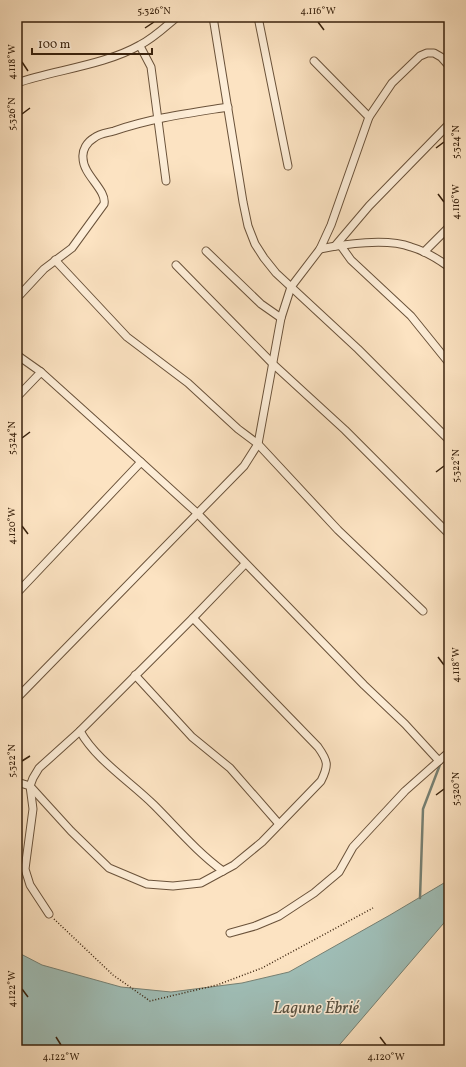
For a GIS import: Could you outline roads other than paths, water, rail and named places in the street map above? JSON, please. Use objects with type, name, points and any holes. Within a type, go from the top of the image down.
[{"type":"street","points":[[17,83],[99,61],[140,46],[160,32],[177,17]]},
{"type":"street","points":[[213,17],[248,226],[255,244],[264,258],[291,287],[353,344],[449,440]]},
{"type":"street","points":[[258,17],[288,166]]},
{"type":"street","points":[[140,46],[151,67],[166,181]]},
{"type":"street","points":[[17,698],[244,466],[258,444],[272,364],[282,318],[291,287],[320,249],[341,201],[357,147],[369,117],[392,83],[420,56],[427,53],[434,53],[441,57],[449,66]]},
{"type":"street","points":[[314,61],[369,117]]},
{"type":"street","points":[[17,298],[44,269],[55,260],[67,254],[104,204],[104,196],[83,165],[82,157],[89,142],[101,134],[133,124],[228,107]]},
{"type":"street","points":[[338,246],[369,206],[449,124]]},
{"type":"street","points":[[424,252],[449,227]]},
{"type":"street","points":[[320,249],[338,246],[397,244],[410,246],[424,252],[449,267]]},
{"type":"street","points":[[338,246],[411,316],[449,363]]},
{"type":"street","points":[[206,251],[260,304],[282,318]]},
{"type":"street","points":[[55,260],[127,337],[188,383],[238,429],[258,444],[338,530],[423,611]]},
{"type":"street","points":[[176,265],[272,364],[345,430],[449,534]]},
{"type":"street","points":[[17,355],[41,372],[197,513],[364,685],[405,724],[439,761]]},
{"type":"street","points":[[17,398],[41,372]]},
{"type":"street","points":[[17,593],[141,462]]},
{"type":"street","points":[[49,914],[30,885],[25,869],[33,810],[30,786],[39,768],[80,731],[245,564]]},
{"type":"street","points":[[17,782],[30,786],[109,868],[147,884],[173,886],[200,883],[244,858],[321,781],[326,770],[326,758],[318,747],[193,618]]},
{"type":"street","points":[[135,675],[192,738],[230,768],[279,824]]},
{"type":"street","points":[[80,731],[92,748],[154,805],[195,849],[223,871]]},
{"type":"street","points":[[230,933],[255,926],[279,916],[314,893],[339,872],[353,847],[404,791],[449,752]]},
{"type":"water","name":"Lagune Ébrié","points":[[449,880],[449,917],[335,1050],[17,1050],[17,952],[42,965],[121,987],[171,992],[242,983],[289,972]]},
{"type":"waterway","points":[[445,752],[449,741]]},
{"type":"waterway","points":[[420,898],[423,809],[441,762]]}]
